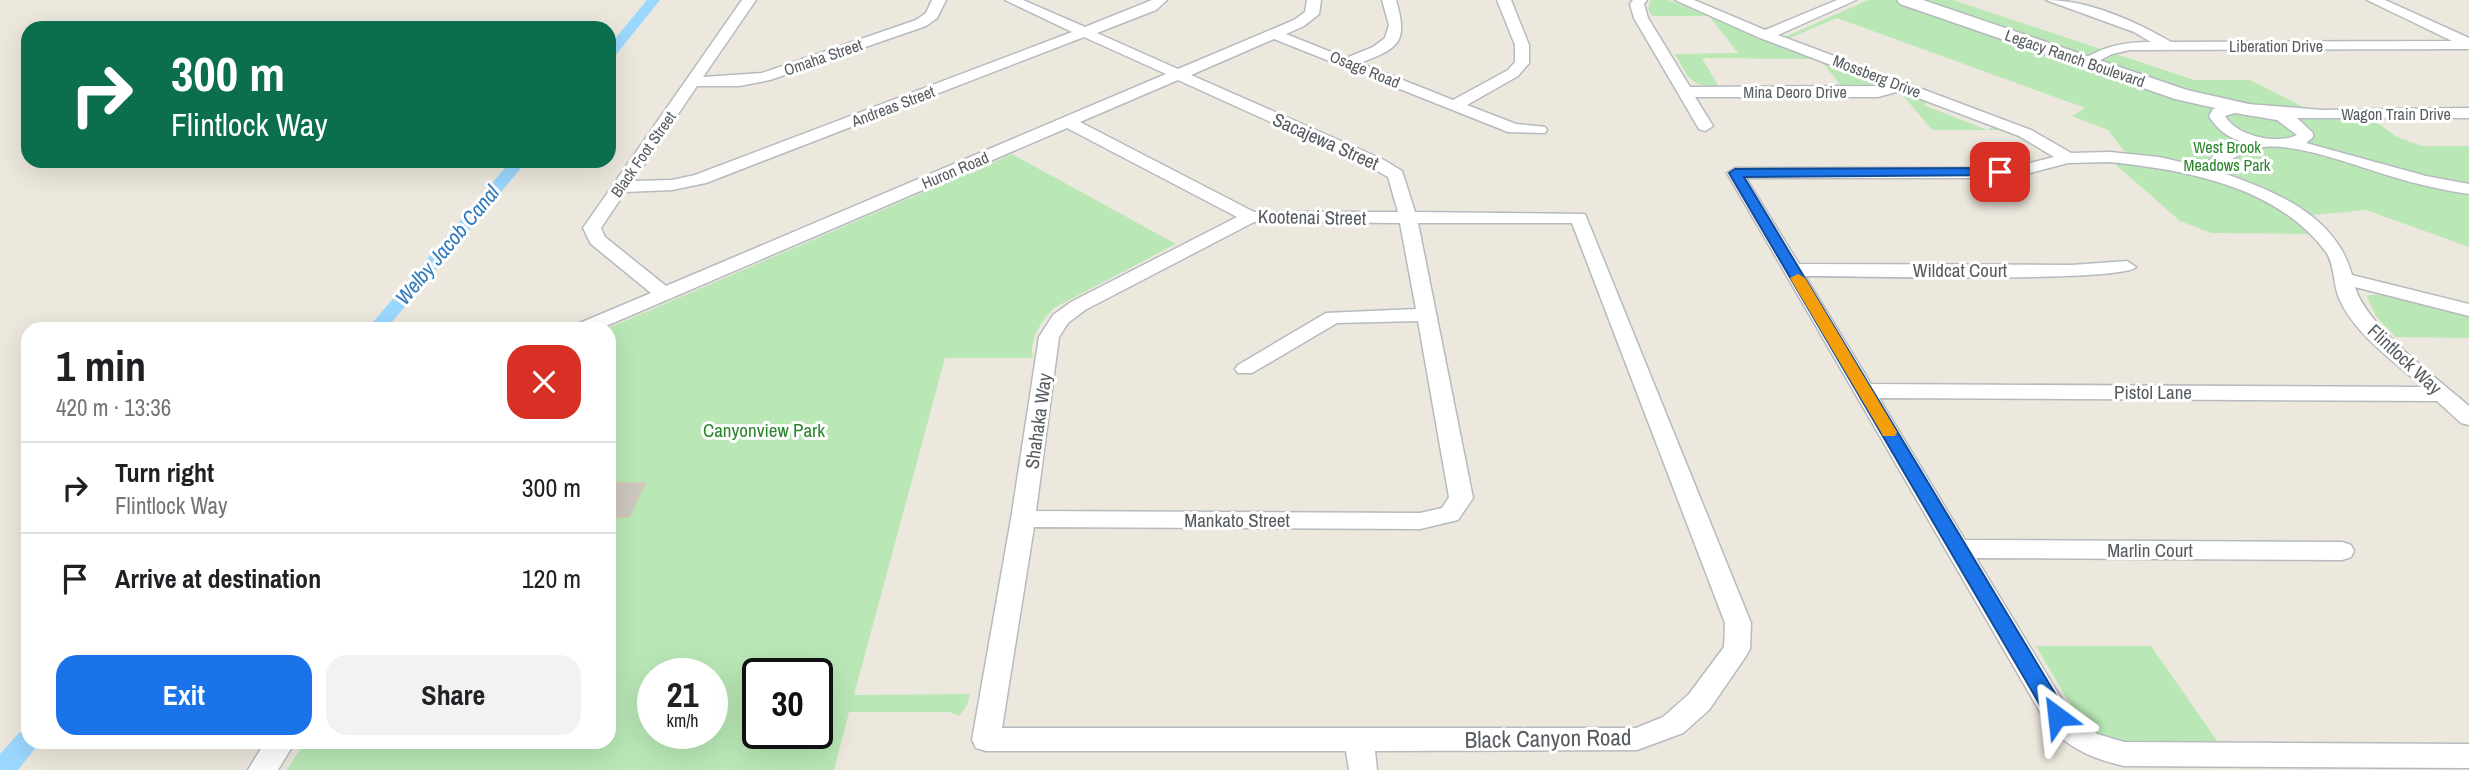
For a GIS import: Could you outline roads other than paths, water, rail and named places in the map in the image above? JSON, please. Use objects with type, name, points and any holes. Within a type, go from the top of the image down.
[{"type":"street","name":"Black Foot Street","points":[[663,293],[597,240],[592,228],[748,0]]},
{"type":"street","name":"Omaha Street","points":[[693,82],[738,81],[765,77],[921,23],[932,15],[939,0]]},
{"type":"street","name":"Sacajewa Street","points":[[1012,0],[1396,175],[1408,218],[1461,498],[1450,514]]},
{"type":"street","name":"Andreas Street","points":[[620,187],[673,186],[701,179],[1085,33],[1150,7],[1160,0]]},
{"type":"street","name":"Huron Road","points":[[598,322],[1274,34],[1312,15],[1314,0]]},
{"type":"street","points":[[1348,62],[1375,51],[1392,39],[1396,26],[1389,0]]},
{"type":"street","points":[[1455,105],[1513,73],[1522,63],[1522,45],[1504,0]]},
{"type":"street","points":[[1640,0],[1637,4],[1641,18],[1705,126]]},
{"type":"street","name":"Mossberg Drive","points":[[1682,0],[1765,35],[2025,133],[2068,158]]},
{"type":"street","points":[[1765,35],[1849,0]]},
{"type":"street","name":"Legacy Ranch Boulevard","points":[[1884,0],[2176,100],[2219,122]]},
{"type":"street","name":"Legacy Ranch Boulevard","points":[[1906,0],[2182,95],[2251,109]]},
{"type":"street","points":[[2053,0],[2139,29],[2169,46]]},
{"type":"street","points":[[2374,0],[2469,44]]},
{"type":"street","name":"Osage Road","points":[[1274,34],[1514,129],[1539,130]]},
{"type":"street","name":"Liberation Drive","points":[[2087,63],[2115,48],[2469,44]]},
{"type":"street","name":"Mina Deoro Drive","points":[[1685,92],[1867,93],[1886,92],[1903,86]]},
{"type":"street","points":[[2222,156],[2220,149],[2225,136],[2219,122],[2219,112],[2251,109],[2280,116],[2347,157]]},
{"type":"street","name":"Wagon Train Drive","points":[[2251,109],[2322,115],[2469,113]]},
{"type":"street","name":"Wagon Train Drive","points":[[2273,143],[2301,141],[2305,137],[2302,129],[2322,115]]},
{"type":"street","name":"Kootenai Street","points":[[1068,122],[1251,217],[1579,218]]},
{"type":"street","points":[[2219,122],[2238,134],[2347,157],[2424,181],[2469,189]]},
{"type":"street","points":[[2207,173],[2222,156],[2273,143]]},
{"type":"street","name":"Flintlock Way","points":[[1793,270],[1735,173],[1978,173],[2022,170],[2068,158],[2132,158],[2207,173],[2256,191],[2290,208],[2327,240],[2337,254],[2346,279],[2349,299],[2367,325],[2469,418]]},
{"type":"street","name":"Shahaka Way","points":[[986,740],[1023,519],[1049,337],[1060,319],[1077,306],[1251,217]]},
{"type":"street","name":"Black Canyon Road","points":[[986,740],[1637,739],[1673,725],[1699,702],[1737,649],[1738,623],[1579,218]]},
{"type":"street","name":"Wildcat Court","points":[[1793,270],[2071,271],[2127,267]]},
{"type":"street","points":[[1793,270],[2057,716],[2068,730],[2082,741],[2102,750],[2124,754],[2469,756]]},
{"type":"street","points":[[2346,279],[2469,310]]},
{"type":"street","points":[[1245,369],[1333,317],[1425,315]]},
{"type":"street","name":"Pistol Lane","points":[[1865,391],[2441,394]]},
{"type":"street","name":"Mankato Street","points":[[1023,519],[1420,521],[1450,514]]},
{"type":"street","name":"Marlin Court","points":[[1958,549],[2342,551]]},
{"type":"street","points":[[1359,739],[1363,770]]},
{"type":"street","points":[[262,770],[276,749]]},
{"type":"waterway","name":"Welby Jacob Canal","points":[[616,46],[654,0]]},
{"type":"waterway","name":"Welby Jacob Canal","points":[[382,322],[513,168]]},
{"type":"waterway","name":"Welby Jacob Canal","points":[[2,770],[21,748]]},
{"type":"park label","name":"West Brook Meadows Park","points":[[2227,156]]},
{"type":"park label","name":"Canyonview Park","points":[[764,430]]}]
